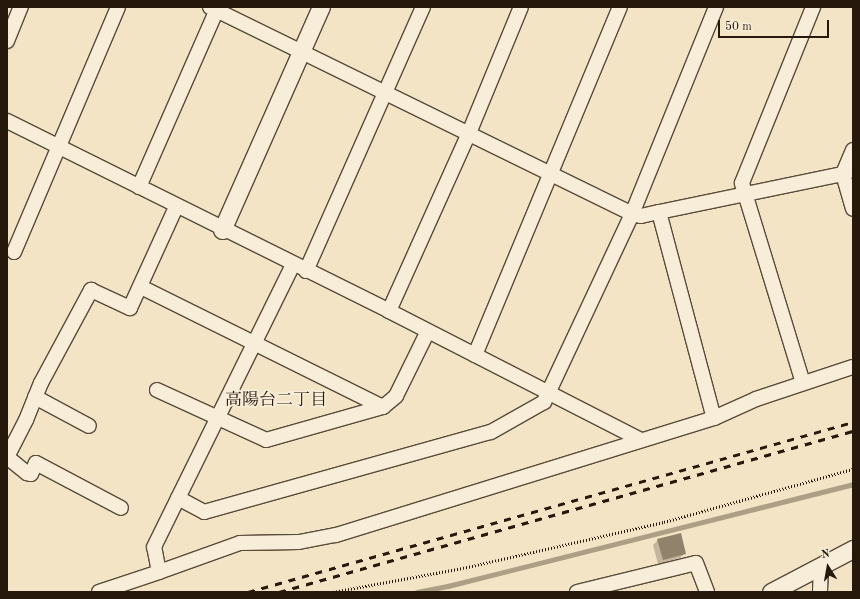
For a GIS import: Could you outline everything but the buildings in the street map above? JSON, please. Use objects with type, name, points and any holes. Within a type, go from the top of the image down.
[{"type":"street","points":[[7,40],[21,7]]},
{"type":"street","points":[[14,252],[118,7]]},
{"type":"street","points":[[222,230],[321,7]]},
{"type":"street","points":[[306,271],[386,95],[423,7]]},
{"type":"street","points":[[389,311],[469,133],[521,7]]},
{"type":"street","points":[[475,355],[552,174],[620,7]]},
{"type":"street","points":[[178,498],[204,512],[491,432],[544,402],[550,393],[632,214],[716,7]]},
{"type":"street","points":[[803,383],[742,183],[813,7]]},
{"type":"street","points":[[139,187],[215,8],[386,95],[469,133],[632,214],[640,216],[848,172]]},
{"type":"street","points":[[7,121],[222,230],[389,311],[641,440]]},
{"type":"street","points":[[853,150],[848,172],[853,209]]},
{"type":"street","points":[[121,508],[36,463],[31,474],[27,473],[7,457],[35,397],[91,290],[130,308],[141,287],[176,207]]},
{"type":"street","points":[[659,212],[714,418]]},
{"type":"street","points":[[159,572],[154,547],[293,265]]},
{"type":"street","points":[[141,287],[383,407]]},
{"type":"street","points":[[157,390],[217,419],[266,440],[383,407],[396,396],[428,331]]},
{"type":"street","points":[[99,592],[240,543],[299,542],[336,535],[546,472],[641,440],[714,418],[756,399],[853,367]]},
{"type":"street","points":[[35,397],[89,426]]},
{"type":"street","points":[[771,592],[853,549]]},
{"type":"street","points":[[577,592],[696,563],[708,592]]},
{"type":"street","points":[[820,592],[821,566]]},
{"type":"path","points":[[333,592],[462,568],[664,522],[853,469]]},
{"type":"waterway","points":[[417,592],[448,586],[853,484]]},
{"type":"railway","points":[[248,592],[853,422]]},
{"type":"railway","points":[[279,592],[853,431]]},
{"type":"district","name":"高陽台二丁目","points":[[276,401]]}]
